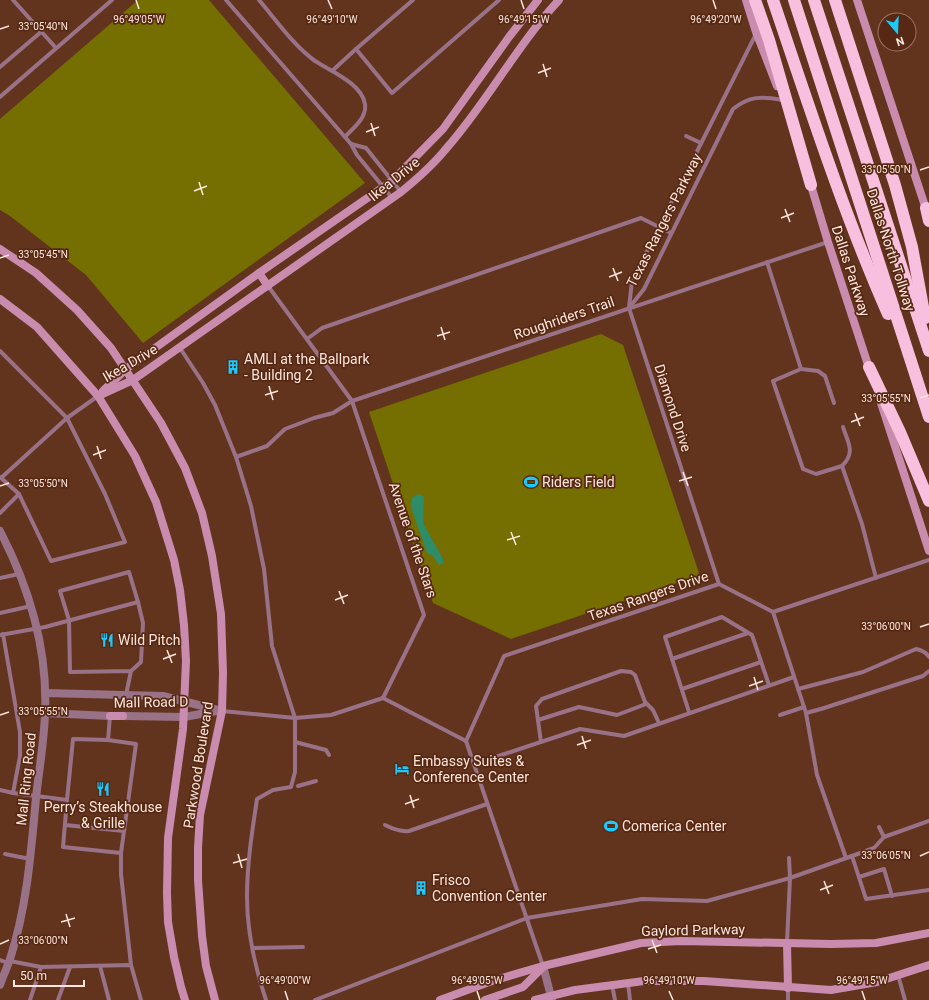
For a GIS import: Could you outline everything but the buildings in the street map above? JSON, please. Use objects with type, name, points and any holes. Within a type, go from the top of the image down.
[{"type":"highway","points":[[755,0],[811,186]]},
{"type":"highway","points":[[773,0],[835,184],[864,258],[916,378]]},
{"type":"highway","name":"Dallas North Tollway","points":[[794,0],[929,417]]},
{"type":"highway","name":"Dallas North Tollway","points":[[814,0],[929,351]]},
{"type":"highway","points":[[835,0],[904,217],[916,266],[929,340]]},
{"type":"highway","points":[[928,212],[929,221]]},
{"type":"highway","points":[[869,367],[900,432],[929,501]]},
{"type":"main road","name":"Ikea Drive","points":[[98,396],[126,369],[259,273],[392,181],[443,129],[538,0]]},
{"type":"main road","name":"Ikea Drive","points":[[98,396],[133,380],[180,348],[392,199],[428,169],[450,144],[488,94],[527,37],[559,0]]},
{"type":"main road","name":"Dallas Parkway","points":[[746,0],[811,186],[929,551]]},
{"type":"main road","points":[[857,0],[928,212]]},
{"type":"main road","name":"Parkwood Boulevard","points":[[0,249],[36,273],[77,310],[111,348],[161,422],[185,468],[202,513],[212,556],[221,614],[223,673],[222,711],[200,815],[198,848],[198,880],[202,936],[206,966],[215,1000]]},
{"type":"main road","points":[[259,273],[268,286]]},
{"type":"main road","name":"Parkwood Boulevard","points":[[0,299],[37,327],[98,396],[135,456],[156,502],[174,560],[180,590],[186,661],[183,729],[168,838],[167,893],[168,922],[174,957],[185,1000]]},
{"type":"main road","name":"Mall Road D","points":[[110,716],[122,716]]},
{"type":"main road","name":"Gaylord Parkway","points":[[440,1000],[492,981],[543,966],[641,942],[876,943],[929,932]]},
{"type":"main road","points":[[787,943],[788,988]]},
{"type":"main road","points":[[535,1000],[552,998],[575,990],[628,983],[704,981],[831,990],[877,982],[929,965]]},
{"type":"main road","points":[[485,1000],[522,987],[543,966]]},
{"type":"street","name":"Mall Ring Road","points":[[0,531],[21,574],[31,606],[37,628],[45,693],[42,749],[24,902],[9,962],[0,985]]},
{"type":"street","name":"Mall Road D","points":[[45,693],[163,696],[222,711]]},
{"type":"street","name":"Mall Road D","points":[[122,716],[184,716],[222,711]]},
{"type":"street","name":"Mall Road D","points":[[45,713],[110,716]]},
{"type":"street","points":[[543,966],[552,998]]},
{"type":"lane","points":[[13,0],[56,48]]},
{"type":"lane","points":[[0,97],[112,0]]},
{"type":"lane","points":[[226,0],[351,144],[357,155],[392,199]]},
{"type":"lane","points":[[259,0],[298,46],[314,60],[349,82],[362,94],[365,103],[365,111],[360,121],[345,137]]},
{"type":"lane","points":[[332,71],[413,0]]},
{"type":"lane","points":[[356,49],[392,93],[499,0]]},
{"type":"lane","points":[[0,67],[41,32]]},
{"type":"lane","name":"Texas Rangers Parkway","points":[[629,308],[632,282],[756,32]]},
{"type":"lane","name":"Texas Rangers Parkway","points":[[629,308],[644,289],[733,109],[741,102],[755,98],[768,97],[782,100]]},
{"type":"lane","points":[[686,136],[701,143]]},
{"type":"lane","points":[[351,144],[366,148],[401,192]]},
{"type":"lane","points":[[307,339],[322,328],[641,218],[671,233]]},
{"type":"lane","name":"Roughriders Trail","points":[[236,457],[267,446],[285,429],[314,418],[334,413],[352,401],[828,242]]},
{"type":"lane","points":[[767,262],[801,369]]},
{"type":"lane","name":"Avenue of the Stars","points":[[268,286],[352,401],[424,615],[383,698]]},
{"type":"lane","name":"Diamond Drive","points":[[629,308],[719,584]]},
{"type":"lane","points":[[180,348],[203,383],[215,405],[236,457],[251,506],[264,569],[272,646],[295,718],[295,772],[291,787],[273,790],[257,799],[249,854],[247,898],[250,936],[259,980],[266,1000]]},
{"type":"lane","points":[[0,351],[67,418],[105,494],[125,542],[51,561],[20,494],[1,477],[67,418],[98,396]]},
{"type":"lane","points":[[834,403],[825,376],[818,371],[801,369],[773,381],[803,468],[816,474],[842,466],[849,459],[850,452],[843,427]]},
{"type":"lane","points":[[842,466],[862,524],[876,578]]},
{"type":"lane","points":[[0,513],[20,494]]},
{"type":"lane","points":[[846,858],[817,775],[806,712],[773,612],[929,560]]},
{"type":"lane","points":[[126,695],[132,670],[141,662],[143,623],[129,572],[60,591],[69,620],[70,672],[132,670]]},
{"type":"lane","points":[[0,578],[21,574]]},
{"type":"lane","name":"Texas Rangers Drive","points":[[466,741],[504,656],[719,584],[773,612]]},
{"type":"lane","points":[[13,793],[20,756],[20,732],[2,634],[45,628],[69,620],[138,602]]},
{"type":"lane","points":[[0,613],[31,606]]},
{"type":"lane","points":[[689,712],[665,637],[722,617],[752,635],[769,685]]},
{"type":"lane","points":[[672,659],[748,633]]},
{"type":"lane","points":[[798,689],[863,672],[916,649],[922,650],[929,657]]},
{"type":"lane","points":[[682,688],[761,662]]},
{"type":"lane","points":[[541,742],[536,706],[542,699],[621,671],[631,672],[635,675],[646,704],[653,710],[659,723]]},
{"type":"lane","points":[[806,712],[821,709],[923,676],[929,671]]},
{"type":"lane","points":[[474,764],[580,729],[624,736],[689,712],[794,677]]},
{"type":"lane","points":[[222,711],[295,718],[331,715],[383,698],[466,741],[543,966]]},
{"type":"lane","points":[[538,720],[579,707],[617,715],[646,704]]},
{"type":"lane","points":[[780,715],[804,707]]},
{"type":"lane","points":[[108,740],[110,716]]},
{"type":"lane","points":[[121,853],[63,847],[73,739],[108,740],[136,744],[121,853],[121,874],[131,965],[141,1000]]},
{"type":"lane","points":[[295,742],[326,750],[329,755]]},
{"type":"lane","points":[[298,786],[316,781]]},
{"type":"lane","points":[[0,790],[67,800]]},
{"type":"lane","points":[[385,825],[393,829],[409,831],[487,804]]},
{"type":"lane","points":[[315,1000],[527,918],[642,899],[707,901],[790,878],[852,856],[874,848],[884,837],[929,821]]},
{"type":"lane","points":[[65,825],[124,831]]},
{"type":"lane","points":[[879,827],[884,837]]},
{"type":"lane","points":[[5,854],[30,859]]},
{"type":"lane","points":[[852,856],[866,899],[929,890]]},
{"type":"lane","points":[[787,943],[790,878],[789,858]]},
{"type":"lane","points":[[859,877],[884,870],[892,896]]},
{"type":"lane","points":[[253,948],[303,947]]},
{"type":"lane","points":[[0,960],[41,967],[131,965]]},
{"type":"lane","points":[[100,966],[109,1000]]},
{"type":"lane","points":[[30,1000],[41,967]]},
{"type":"lane","points":[[58,1000],[70,967]]},
{"type":"lane","points":[[898,975],[905,1000]]},
{"type":"lane","points":[[628,983],[630,1000]]},
{"type":"lane","points":[[612,984],[615,1000]]},
{"type":"lane","points":[[788,988],[788,1000]]},
{"type":"shaded area","points":[[138,0],[209,0],[365,183],[143,343],[86,275],[10,216],[0,210],[0,119]]},
{"type":"shaded area","name":"Riders Field","points":[[601,334],[623,345],[699,573],[697,576],[511,639],[433,603],[369,412]]},
{"type":"shaded area","points":[[418,494],[424,496],[423,523],[443,559],[443,563],[439,565],[433,556],[427,553],[411,507],[412,498]]},
{"type":"place","name":"AMLI at the Ballpark - Building 2","points":[[233,367]]},
{"type":"place","name":"Riders Field","points":[[531,482]]},
{"type":"place","name":"Wild Pitch","points":[[107,640]]},
{"type":"place","name":"Embassy Suites & Conference Center","points":[[402,769]]},
{"type":"place","name":"Perry’s Steakhouse & Grille","points":[[103,789]]},
{"type":"place","name":"Comerica Center","points":[[611,826]]},
{"type":"place","name":"Frisco Convention Center","points":[[421,888]]}]
